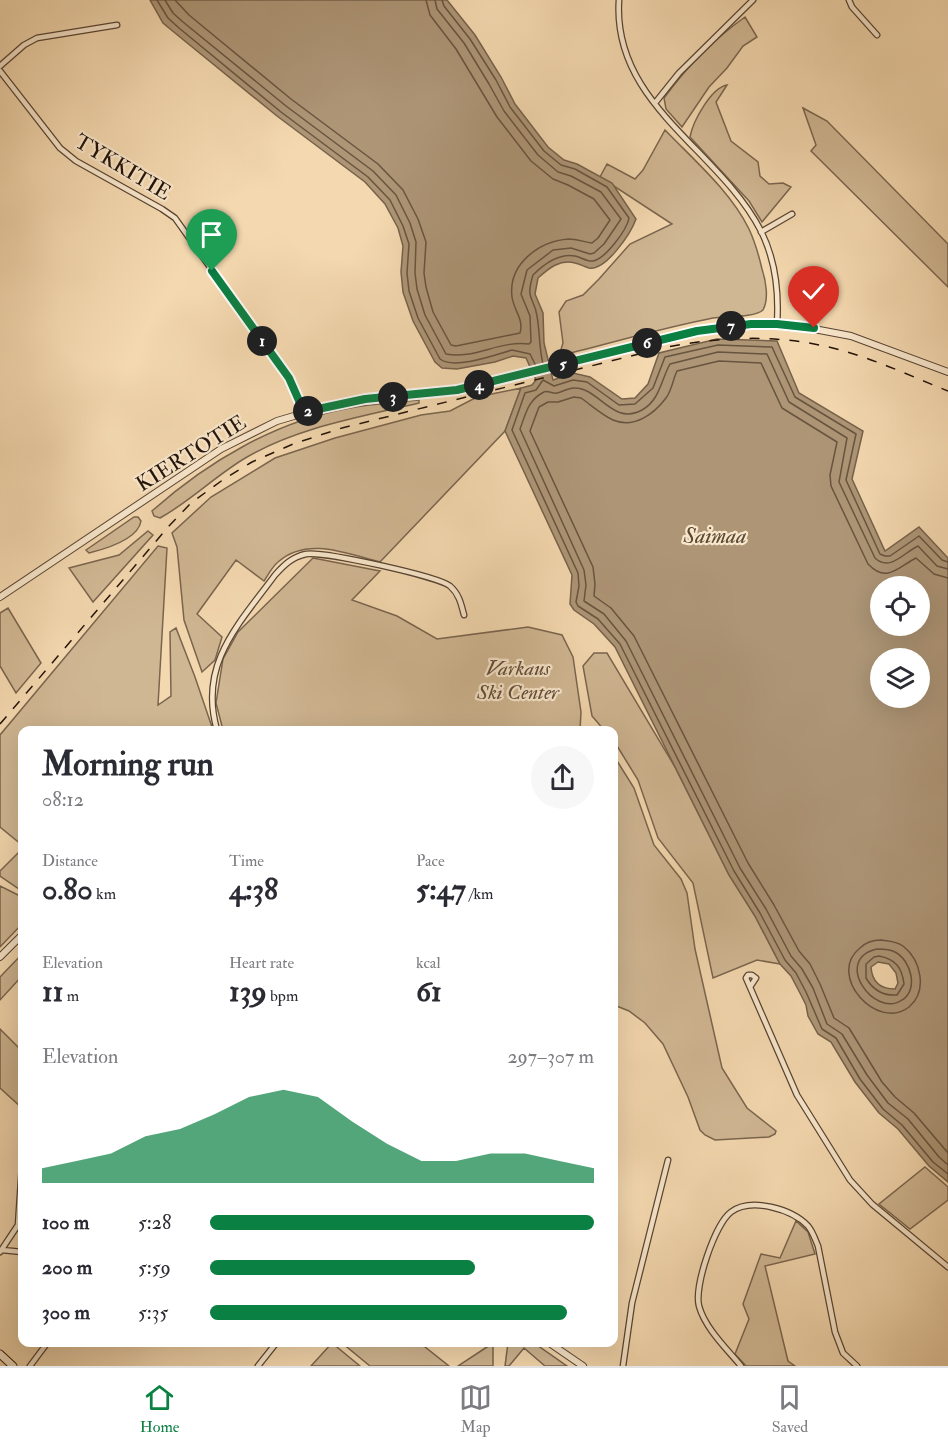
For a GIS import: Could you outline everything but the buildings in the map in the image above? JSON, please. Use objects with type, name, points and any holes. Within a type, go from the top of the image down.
[{"type":"main road","points":[[0,1354],[13,1366]]},
{"type":"street","points":[[619,0],[620,26],[627,60],[640,85],[727,182],[744,203],[761,232],[773,266],[777,324]]},
{"type":"street","points":[[655,103],[679,73],[753,0]]},
{"type":"street","points":[[849,0],[852,7],[877,35]]},
{"type":"street","points":[[0,66],[24,45],[37,38],[117,25]]},
{"type":"street","name":"TYKKITIE","points":[[0,71],[60,148],[76,160],[175,218],[289,378],[304,412]]},
{"type":"street","points":[[761,232],[792,214]]},
{"type":"street","name":"KIERTOTIE","points":[[0,597],[221,449],[268,426],[304,412],[365,399],[457,390],[697,331],[733,326],[777,324],[814,328],[851,336],[948,372]]},
{"type":"street","points":[[216,726],[212,704],[214,677],[223,648],[285,564],[294,558],[318,553],[406,572],[448,585],[460,597],[464,615]]},
{"type":"street","points":[[0,957],[18,938]]},
{"type":"street","points":[[750,987],[797,1095],[860,1192],[948,1267]]},
{"type":"street","points":[[623,1366],[632,1303],[668,1160]]},
{"type":"street","points":[[741,1366],[703,1317],[699,1306],[698,1289],[704,1263],[721,1223],[733,1210],[748,1205],[792,1214],[813,1233],[818,1246],[835,1332],[843,1353],[857,1366]]},
{"type":"street","points":[[1,1251],[18,1225]]},
{"type":"street","points":[[1,1251],[18,1252]]},
{"type":"street","points":[[30,1366],[44,1347]]},
{"type":"street","points":[[258,1366],[273,1347]]},
{"type":"street","points":[[555,1347],[583,1366]]},
{"type":"green space","points":[[745,17],[757,37],[743,46],[709,87],[682,127],[666,109],[664,98],[702,54]]},
{"type":"green space","points":[[727,85],[716,102],[731,141],[758,162],[760,176],[769,184],[783,183],[791,187],[762,222],[749,201],[690,137],[704,106],[715,92]]},
{"type":"green space","points":[[803,108],[827,121],[948,244],[948,287],[811,151],[816,145]]},
{"type":"green space","points":[[665,130],[722,189],[749,229],[766,284],[766,301],[763,310],[747,316],[713,318],[694,322],[559,356],[563,343],[559,312],[566,301],[583,295],[630,244],[672,224],[600,177],[607,164],[635,179],[643,170]]},
{"type":"green space","points":[[521,388],[505,431],[380,562],[328,549],[302,550],[289,554],[278,562],[264,581],[236,560],[197,614],[222,637],[215,660],[202,672],[184,620],[177,547],[172,533],[211,497],[275,458],[335,438],[421,415],[450,411],[477,397]]},
{"type":"green space","points":[[419,400],[419,403],[309,430],[267,447],[236,464],[160,518],[154,516],[152,511],[196,476],[219,460],[269,433],[323,414],[350,408]]},
{"type":"green space","points":[[134,517],[138,517],[141,521],[139,528],[127,538],[96,551],[89,553],[86,550]]},
{"type":"green space","points":[[148,531],[153,535],[93,602],[69,568],[119,555]]},
{"type":"green space","points":[[158,546],[167,548],[158,705],[171,696],[170,632],[176,628],[212,726],[18,726],[18,842],[0,827],[0,735]]},
{"type":"green space","name":"Varkaus Ski Center","points":[[313,558],[380,571],[352,600],[397,616],[437,639],[528,627],[562,635],[573,657],[581,712],[580,726],[222,726],[216,703],[223,659],[238,632]]},
{"type":"green space","points":[[8,608],[41,663],[16,693],[0,666],[0,613]]},
{"type":"green space","points":[[594,653],[607,653],[675,767],[729,875],[755,916],[780,964],[757,960],[713,978],[693,883],[658,838],[638,780],[618,748],[618,726],[601,726],[592,716],[583,666]]},
{"type":"green space","points":[[618,762],[634,788],[654,845],[681,879],[687,893],[695,949],[722,1068],[747,1108],[776,1131],[775,1134],[769,1137],[715,1140],[705,1135],[700,1130],[688,1097],[663,1044],[645,1023],[629,1011],[618,1007]]},
{"type":"green space","points":[[18,853],[18,888],[0,876],[0,871]]},
{"type":"green space","points":[[0,886],[18,895],[18,928],[0,947]]},
{"type":"green space","points":[[18,958],[18,980],[0,1000],[0,977]]},
{"type":"green space","points":[[0,1029],[18,1047],[18,1104],[0,1088]]},
{"type":"green space","points":[[925,1167],[948,1187],[948,1200],[910,1229],[879,1204]]},
{"type":"green space","points":[[796,1221],[808,1232],[815,1254],[765,1266],[788,1361],[795,1366],[746,1366],[735,1354],[749,1319],[743,1304],[761,1254],[780,1258]]},
{"type":"green space","points":[[328,1347],[337,1347],[360,1366],[311,1366]]},
{"type":"green space","points":[[347,1347],[425,1347],[449,1366],[370,1366]]},
{"type":"green space","points":[[487,1347],[493,1347],[493,1366],[458,1366]]},
{"type":"green space","points":[[507,1347],[540,1347],[567,1366],[545,1366],[524,1348],[509,1366],[505,1366]]},
{"type":"water","name":"Saimaa","points":[[150,0],[447,0],[475,35],[515,104],[548,147],[564,160],[577,164],[612,183],[636,219],[617,250],[603,264],[589,268],[564,262],[538,278],[535,294],[543,313],[544,343],[553,380],[573,373],[590,377],[622,399],[635,398],[648,384],[659,353],[717,339],[777,341],[799,393],[863,431],[852,479],[885,551],[919,527],[948,558],[948,1182],[929,1166],[898,1129],[879,1113],[855,1082],[831,1042],[818,1034],[791,976],[780,964],[755,916],[729,875],[615,647],[594,624],[574,610],[570,604],[572,575],[505,431],[521,388],[532,385],[536,380],[526,358],[513,356],[457,369],[442,368],[435,362],[413,321],[403,292],[401,272],[403,246],[398,228],[385,204],[365,182],[277,116],[163,23]],"holes":[[[878,962],[889,964],[896,973],[898,983],[895,989],[885,988],[875,981],[871,967]]]},
{"type":"railway","points":[[0,724],[191,503],[252,462],[293,444],[342,428],[667,347],[732,339],[797,341],[840,350],[948,391]]},
{"type":"route","points":[[212,271],[289,378],[304,412],[365,399],[457,390],[697,331],[751,324],[814,328]]}]
